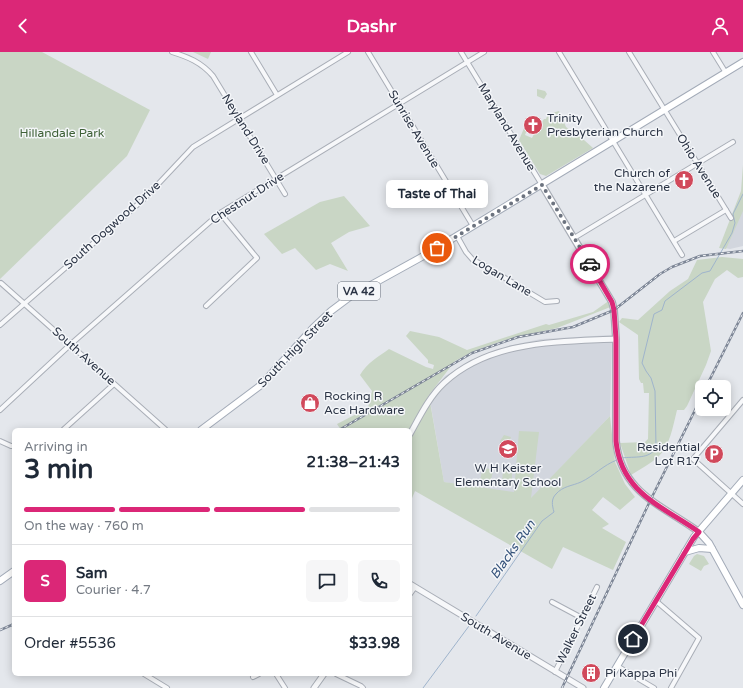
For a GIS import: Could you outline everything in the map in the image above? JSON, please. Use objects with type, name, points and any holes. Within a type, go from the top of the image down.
[{"type":"main road","name":"South High Street","points":[[204,428],[261,385],[313,328],[336,307],[351,296],[457,236],[743,62]]},
{"type":"main road","name":"Maryland Avenue","points":[[542,185],[612,302],[616,339],[616,441],[620,462],[629,479],[646,497],[699,532]]},
{"type":"main road","points":[[604,688],[685,552],[699,532],[743,480]]},
{"type":"main road","points":[[699,532],[709,543],[743,605]]},
{"type":"main road","points":[[685,552],[699,548],[712,549]]},
{"type":"main road","points":[[0,581],[12,572]]},
{"type":"street","name":"Neyland Drive","points":[[172,52],[191,58],[204,66],[212,76],[285,194]]},
{"type":"street","points":[[251,52],[277,94]]},
{"type":"street","name":"South Dogwood Drive","points":[[0,325],[145,198],[192,147],[348,52]]},
{"type":"street","name":"Sunrise Avenue","points":[[368,52],[473,226]]},
{"type":"street","name":"Maryland Avenue","points":[[461,52],[542,185]]},
{"type":"street","name":"Chestnut Drive","points":[[0,410],[71,344],[220,213],[484,52]]},
{"type":"street","points":[[559,52],[682,255]]},
{"type":"street","name":"Ohio Avenue","points":[[629,52],[731,218]]},
{"type":"street","points":[[713,52],[726,73]]},
{"type":"street","points":[[574,238],[733,142]]},
{"type":"street","points":[[674,241],[726,210]]},
{"type":"street","points":[[206,306],[257,258],[220,213]]},
{"type":"street","name":"Logan Lane","points":[[457,236],[467,254],[473,260],[486,266],[545,302],[556,301]]},
{"type":"street","name":"South Avenue","points":[[1,282],[164,428]]},
{"type":"street","points":[[412,430],[429,400],[439,388],[452,376],[472,364],[504,351],[534,344],[616,339]]},
{"type":"street","points":[[65,428],[114,384]]},
{"type":"street","points":[[743,400],[693,459],[743,504]]},
{"type":"street","points":[[0,441],[12,446]]},
{"type":"street","name":"South Avenue","points":[[412,585],[583,688]]},
{"type":"street","name":"Walker Street","points":[[555,672],[597,587]]},
{"type":"street","points":[[552,602],[582,618]]},
{"type":"street","points":[[656,602],[700,638],[671,688]]},
{"type":"street","points":[[617,666],[654,688]]},
{"type":"street","points":[[147,676],[167,688]]},
{"type":"street","points":[[277,676],[285,688]]},
{"type":"street","points":[[314,688],[323,676]]},
{"type":"street","points":[[340,676],[363,688]]},
{"type":"shaded area","points":[[743,199],[743,246],[730,249],[725,248]]},
{"type":"shaded area","name":"W H Keister Elementary School","points":[[612,335],[610,416],[531,499],[444,482],[429,395],[445,376],[472,361],[508,346],[541,339]]},
{"type":"green space","name":"Hillandale Park","points":[[0,52],[42,52],[150,110],[127,156],[0,279]]},
{"type":"green space","points":[[193,52],[211,52],[208,59]]},
{"type":"green space","points":[[537,89],[545,91],[547,94],[544,99],[537,96]]},
{"type":"green space","points":[[559,111],[566,127],[593,148],[546,176],[540,174],[519,140],[525,126],[528,127],[525,135],[532,138],[537,128],[539,129],[541,124],[539,123],[540,121],[542,122],[546,119],[548,114]]},
{"type":"green space","points":[[743,165],[743,211],[726,249],[719,248],[741,191]]},
{"type":"green space","points":[[344,196],[370,226],[349,232],[331,243],[348,271],[330,264],[316,270],[295,248],[282,254],[264,234],[320,202]]},
{"type":"green space","points":[[722,257],[743,259],[743,277],[738,278],[727,270],[715,279],[703,302],[711,351],[706,365],[699,380],[695,380],[695,389],[687,406],[684,410],[677,410],[668,442],[662,452],[652,462],[631,475],[620,443],[645,442],[648,439],[649,393],[644,393],[643,383],[641,383],[639,379],[638,335],[619,322],[622,318],[638,320],[670,291],[688,279],[697,260]]},
{"type":"green space","points":[[610,300],[613,306],[557,328],[502,341],[474,351],[455,361],[429,395],[411,428],[340,428],[337,424],[368,408],[372,391],[360,375],[369,364],[389,349],[433,369],[434,365],[428,363],[428,360],[406,336],[410,331],[439,337],[467,350],[546,324],[549,325],[593,312]]},
{"type":"green space","points":[[430,402],[444,482],[514,492],[519,431],[539,432],[531,498],[610,416],[615,462],[625,484],[635,497],[620,510],[603,497],[592,510],[609,524],[602,528],[626,542],[613,570],[563,547],[552,569],[415,491],[412,498],[412,431]]},
{"type":"green space","points":[[504,435],[511,437],[508,445],[506,446],[501,444],[500,441]]},
{"type":"green space","points":[[483,468],[491,469],[493,472],[491,479],[487,481],[480,480]]},
{"type":"green space","points":[[503,469],[512,469],[512,487],[502,484]]},
{"type":"green space","points":[[697,554],[704,556],[709,564],[704,566],[701,571],[689,564]]},
{"type":"waterway","name":"Blacks Run","points":[[622,458],[646,456],[656,447],[655,391],[651,378],[642,363],[654,314],[662,310],[665,301],[702,273],[710,271],[732,233],[735,223],[733,214],[743,194]]},
{"type":"waterway","name":"Blacks Run","points":[[476,616],[542,521],[554,512],[552,502],[556,494],[565,488],[586,480],[607,465],[617,460]]},
{"type":"waterway","name":"Blacks Run","points":[[423,688],[469,626]]},
{"type":"railway","points":[[342,428],[472,353],[518,337],[573,327],[614,310],[660,274],[672,267],[700,256],[743,251]]},
{"type":"railway","points":[[710,380],[743,313]]},
{"type":"railway","points":[[562,688],[650,501],[695,410]]},
{"type":"railway","points":[[0,630],[12,625]]},
{"type":"way so far","points":[[437,248],[542,185],[590,264]]},
{"type":"place","name":"Trinity Presbyterian Church","points":[[533,125]]},
{"type":"place","name":"Church of the Nazarene","points":[[684,180]]},
{"type":"place","name":"Taste of Thai","points":[[437,248]]},
{"type":"place","name":"Rocking R Ace Hardware","points":[[310,403]]},
{"type":"place","name":"W H Keister Elementary School","points":[[508,449]]},
{"type":"place","name":"Residential Lot R17","points":[[714,454]]},
{"type":"place","name":"Pi Kappa Phi","points":[[591,673]]},
{"type":"route","points":[[590,264],[612,302],[614,310],[616,339],[616,448],[622,467],[635,487],[646,497],[699,532],[694,537],[633,639]]}]
